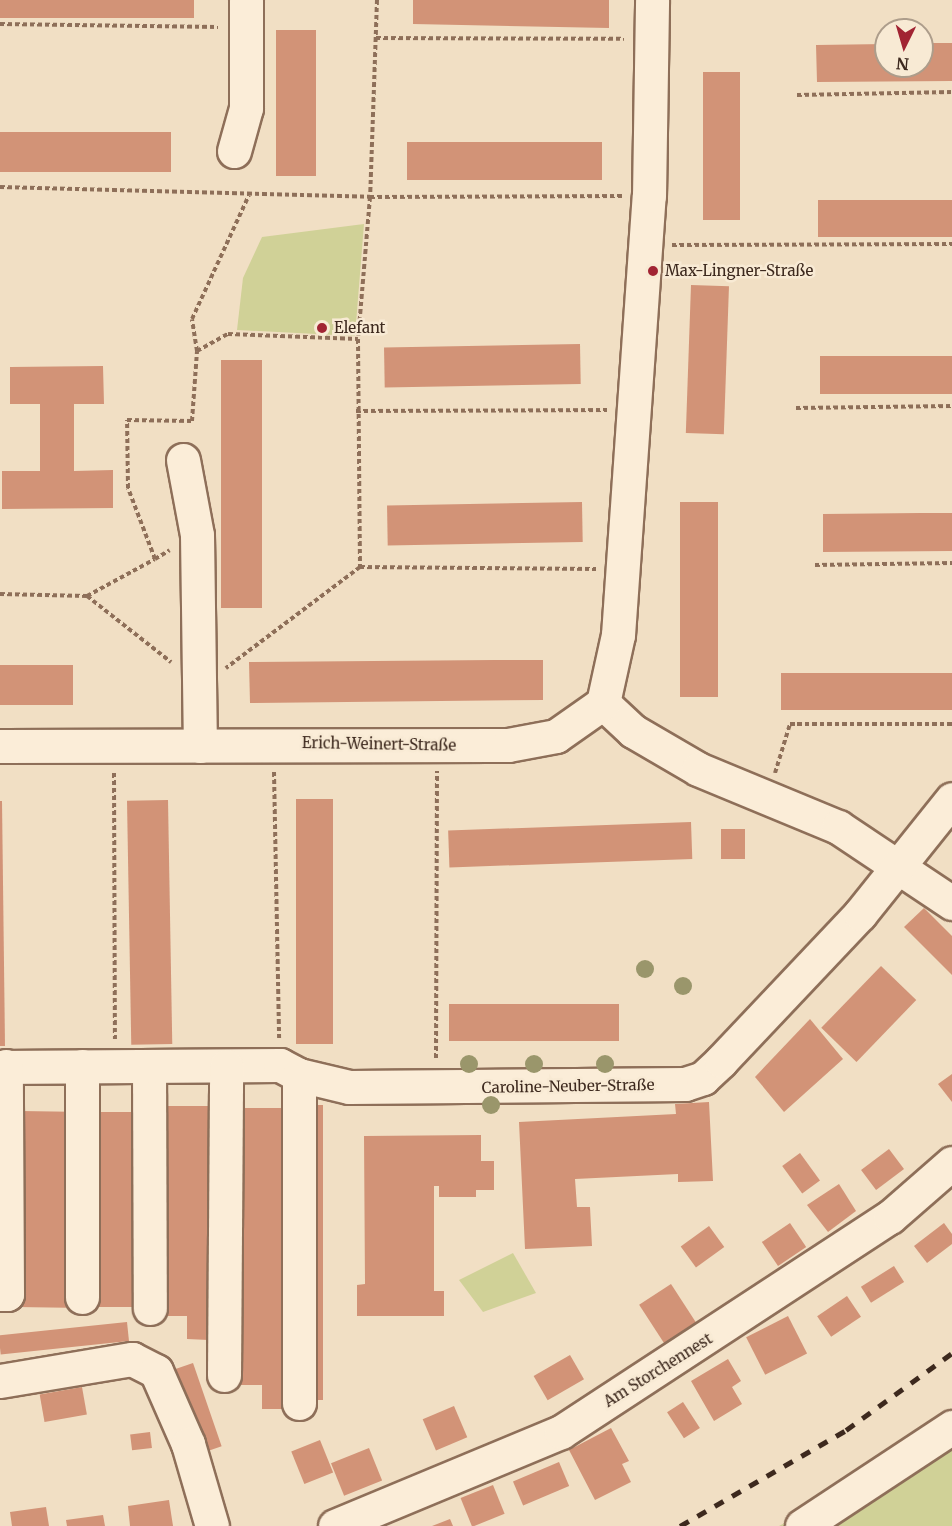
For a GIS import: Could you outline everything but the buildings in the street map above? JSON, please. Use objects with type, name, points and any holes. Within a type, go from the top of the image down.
[{"type":"street","points":[[652,0],[649,196],[618,635],[603,703],[642,737],[698,769],[838,827],[952,903]]},
{"type":"street","points":[[234,151],[246,108],[246,14]]},
{"type":"street","points":[[183,460],[197,535],[201,687],[200,746]]},
{"type":"street","name":"Erich-Weinert-Straße","points":[[0,746],[200,746],[273,743],[508,745],[556,736],[603,703]]},
{"type":"street","points":[[896,866],[952,799]]},
{"type":"street","name":"Caroline-Neuber-Straße","points":[[3,1066],[226,1066],[289,1070],[349,1088],[436,1089],[685,1084],[704,1078],[861,914],[896,866]]},
{"type":"street","points":[[0,1294],[6,1294],[3,1223],[3,1066]]},
{"type":"street","points":[[82,1066],[82,1297]]},
{"type":"street","points":[[148,1066],[150,1308]]},
{"type":"street","points":[[224,1375],[226,1066]]},
{"type":"street","points":[[289,1070],[299,1403]]},
{"type":"street","name":"Am Storchennest","points":[[335,1526],[561,1432],[890,1217],[952,1163]]},
{"type":"street","points":[[0,1381],[132,1359],[156,1371],[188,1444],[212,1526]]},
{"type":"street","points":[[802,1526],[952,1427]]},
{"type":"path","points":[[360,567],[356,411],[358,339],[370,197],[377,0]]},
{"type":"path","points":[[0,24],[246,14]]},
{"type":"path","points":[[376,38],[652,40]]},
{"type":"path","points":[[797,95],[952,92]]},
{"type":"path","points":[[0,187],[370,197],[649,196]]},
{"type":"path","points":[[0,594],[87,596],[155,559],[128,488],[127,420],[192,421],[197,351],[192,319],[249,195]]},
{"type":"path","points":[[644,245],[952,244]]},
{"type":"path","points":[[197,351],[228,334],[358,339]]},
{"type":"path","points":[[796,408],[952,406]]},
{"type":"path","points":[[356,411],[633,410]]},
{"type":"path","points":[[815,565],[952,563]]},
{"type":"path","points":[[87,596],[201,687],[360,567],[623,569]]},
{"type":"path","points":[[767,799],[790,724],[952,724]]},
{"type":"path","points":[[273,743],[289,1070]]},
{"type":"path","points":[[436,1089],[437,745]]},
{"type":"path","points":[[114,746],[116,1066]]},
{"type":"green space","points":[[364,224],[355,336],[237,330],[243,278],[262,237]]},
{"type":"green space","points":[[513,1253],[536,1293],[483,1312],[459,1280]]},
{"type":"green space","points":[[952,1412],[952,1526],[779,1526],[803,1513]]},
{"type":"railway","points":[[680,1526],[846,1430],[952,1353]]},
{"type":"place","name":"Max-Lingner-Straße","points":[[653,271]]},
{"type":"place","name":"Elefant","points":[[322,328]]}]
